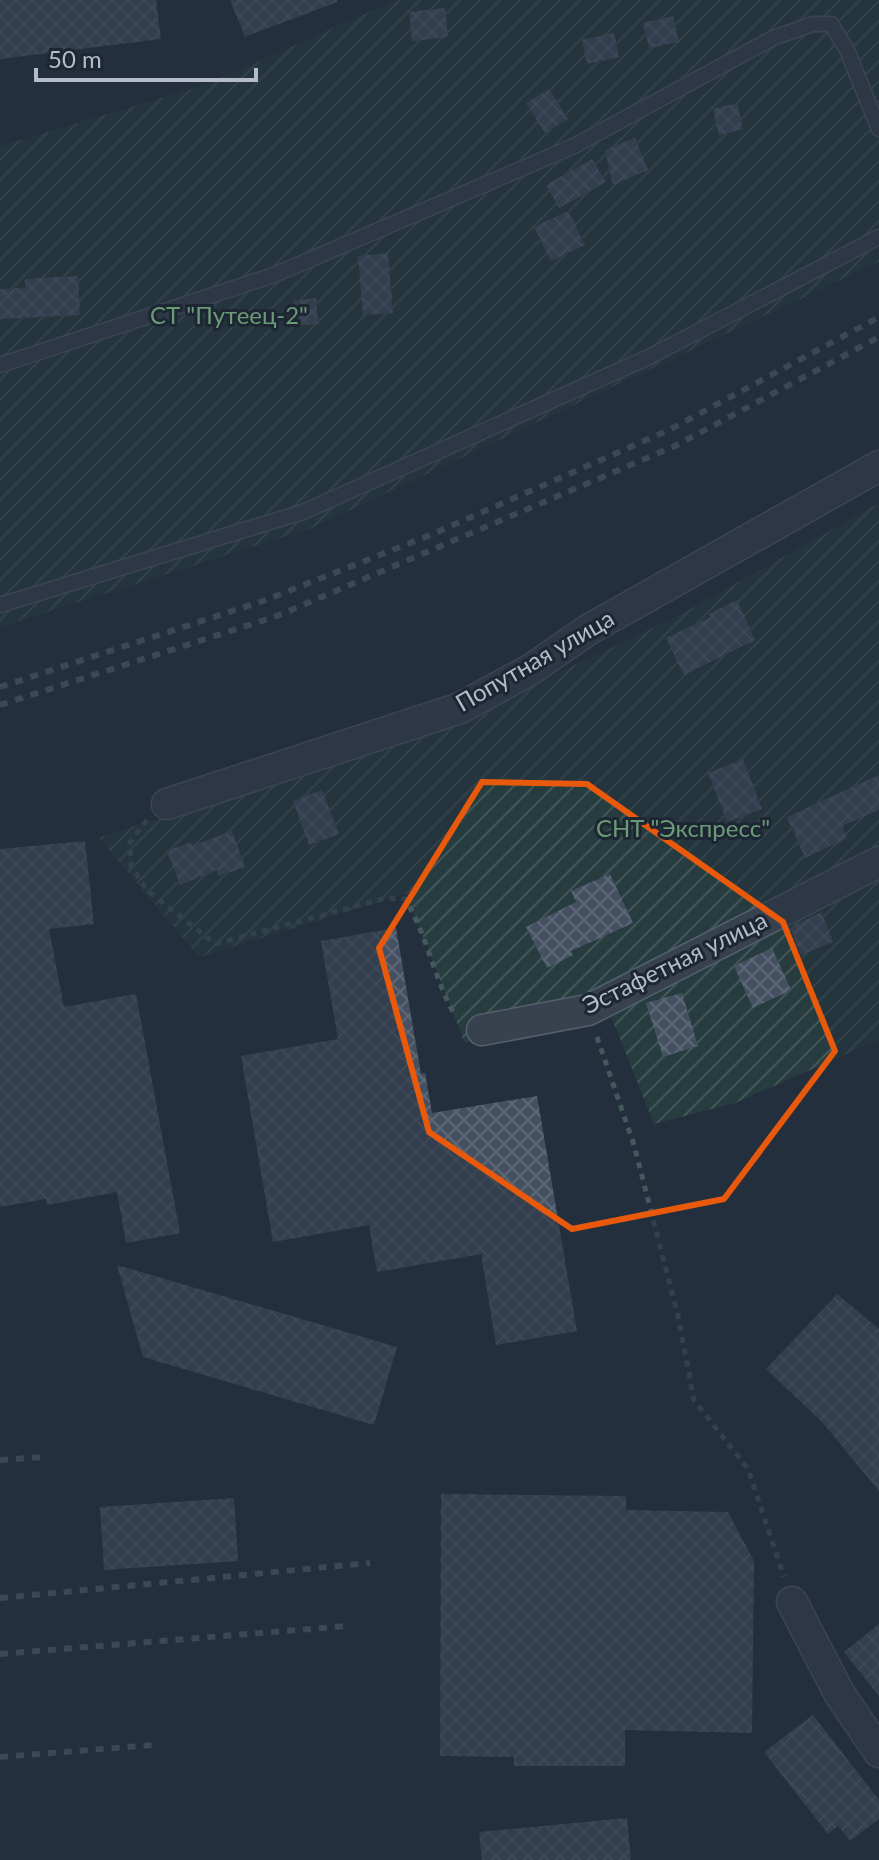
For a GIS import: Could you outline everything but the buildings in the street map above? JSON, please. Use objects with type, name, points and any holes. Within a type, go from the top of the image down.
[{"type":"street","name":"Попутная улица","points":[[167,804],[460,708],[530,670],[588,630],[879,466]]},
{"type":"street","name":"Эстафетная улица","points":[[482,1030],[588,1010],[879,862]]},
{"type":"street","points":[[792,1602],[839,1693],[879,1752]]},
{"type":"lane","points":[[0,365],[274,275],[574,146],[773,38],[813,24],[831,24],[847,50],[879,129]]},
{"type":"lane","points":[[0,605],[303,512],[649,357],[879,237]]},
{"type":"path","points":[[167,804],[144,822],[130,842],[131,866],[147,890],[215,944],[386,898],[405,899],[415,914],[447,1002],[458,1021],[482,1030]]},
{"type":"path","points":[[588,1010],[634,1145],[678,1316],[694,1400],[748,1469],[792,1602]]},
{"type":"highlighted area","points":[[482,782],[587,784],[783,922],[835,1051],[724,1199],[572,1229],[429,1132],[379,948]]},
{"type":"green space","name":"СТ \"Путеец-2\"","points":[[396,0],[879,0],[879,262],[312,528],[0,627],[0,146],[205,85]]},
{"type":"green space","name":"СНТ \"Экспресс\"","points":[[879,503],[879,1040],[735,1103],[654,1124],[609,1011],[529,1025],[465,1043],[406,894],[199,957],[99,838],[496,702],[676,617]]},
{"type":"railway","points":[[0,687],[263,601],[428,536],[669,430],[879,317]]},
{"type":"railway","points":[[0,705],[277,616],[675,446],[879,337]]},
{"type":"railway","points":[[0,1460],[43,1457]]},
{"type":"railway","points":[[0,1598],[370,1563]]},
{"type":"railway","points":[[0,1654],[347,1626]]},
{"type":"railway","points":[[0,1757],[153,1745]]}]
